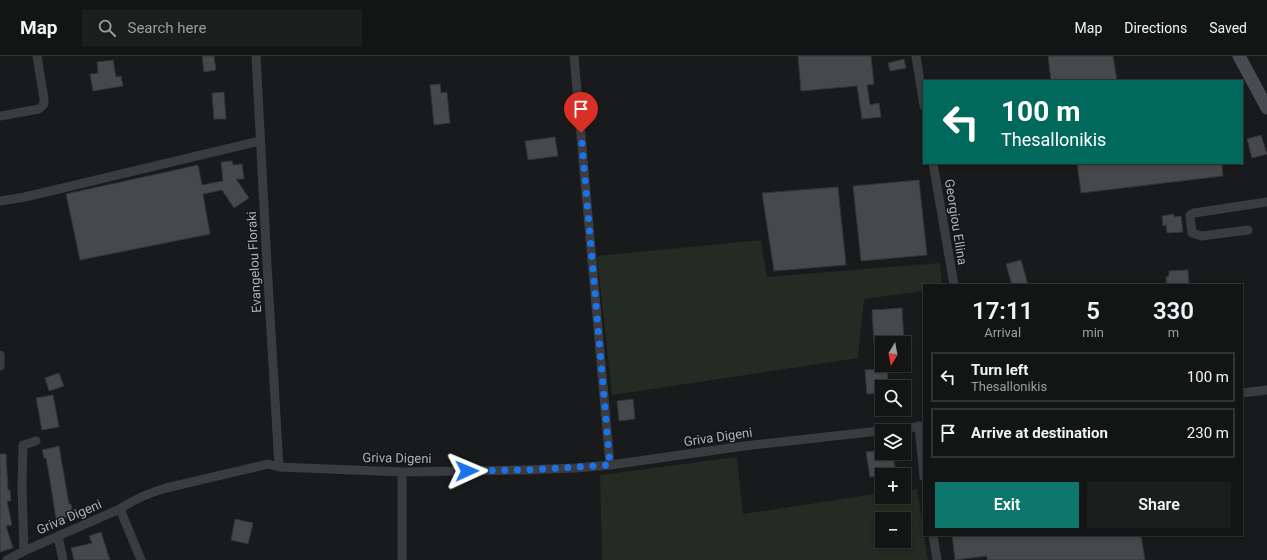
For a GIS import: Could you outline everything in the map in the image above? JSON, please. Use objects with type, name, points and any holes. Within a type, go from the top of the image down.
[{"type":"main road","points":[[1239,56],[1267,108]]},
{"type":"street","points":[[0,116],[42,108],[44,98],[37,56]]},
{"type":"street","name":"Evangelou Floraki","points":[[256,56],[279,467]]},
{"type":"street","points":[[574,56],[610,465]]},
{"type":"street","points":[[916,56],[923,100]]},
{"type":"street","points":[[0,201],[260,141]]},
{"type":"street","name":"Georgiou Ellina","points":[[934,164],[954,284]]},
{"type":"street","points":[[1248,230],[1202,236],[1196,235],[1192,233],[1190,217],[1194,213],[1267,202]]},
{"type":"street","points":[[0,355],[0,366]]},
{"type":"street","points":[[1243,393],[1267,390]]},
{"type":"street","points":[[922,426],[923,452]]},
{"type":"street","name":"Griva Digeni","points":[[7,560],[24,551],[120,509],[150,493],[268,464],[279,467],[402,472],[524,470],[610,465],[744,446],[922,426]]},
{"type":"street","points":[[24,551],[22,486],[23,444],[36,441]]},
{"type":"street","points":[[402,472],[402,560]]},
{"type":"street","points":[[120,509],[141,560]]},
{"type":"street","points":[[58,536],[63,560]]},
{"type":"street","points":[[933,536],[937,560]]},
{"type":"shaded area","points":[[761,240],[767,277],[940,263],[942,284],[923,284],[923,291],[864,299],[858,358],[612,395],[597,256]]},
{"type":"shaded area","points":[[737,457],[743,514],[875,494],[875,504],[911,504],[911,489],[917,489],[923,536],[924,536],[928,560],[602,560],[600,475]]},
{"type":"building","points":[[202,56],[214,56],[216,70],[204,72]]},
{"type":"building","points":[[798,56],[871,56],[874,84],[867,85],[870,105],[879,103],[881,117],[862,119],[857,86],[801,91]]},
{"type":"building","points":[[1048,56],[1113,56],[1117,80],[1051,80]]},
{"type":"building","points":[[904,59],[906,68],[890,71],[888,63]]},
{"type":"building","points":[[113,60],[116,77],[121,76],[123,86],[93,91],[90,74],[98,73],[97,62]]},
{"type":"building","points":[[440,84],[441,93],[447,92],[450,123],[434,125],[430,85]]},
{"type":"building","points":[[224,92],[226,119],[214,119],[212,93]]},
{"type":"building","points":[[1261,135],[1267,154],[1252,158],[1247,139]]},
{"type":"building","points":[[555,137],[558,156],[528,160],[525,141]]},
{"type":"building","points":[[232,161],[233,165],[242,164],[244,179],[236,179],[249,198],[234,208],[222,190],[203,194],[210,234],[80,260],[66,194],[198,165],[202,185],[223,181],[221,162]]},
{"type":"building","points":[[1077,164],[1222,164],[1223,176],[1081,193]]},
{"type":"building","points":[[919,180],[927,255],[861,261],[853,186]]},
{"type":"building","points":[[838,187],[846,265],[774,271],[762,193]]},
{"type":"building","points":[[1174,214],[1174,217],[1181,216],[1183,232],[1167,233],[1166,225],[1163,226],[1162,216]]},
{"type":"building","points":[[1021,260],[1028,284],[1012,284],[1006,264]]},
{"type":"building","points":[[1188,270],[1189,284],[1167,284],[1166,277],[1169,276],[1169,271]]},
{"type":"building","points":[[902,308],[904,336],[875,336],[874,343],[872,310]]},
{"type":"building","points":[[865,370],[875,370],[875,372],[887,372],[888,380],[875,380],[875,393],[867,394]]},
{"type":"building","points":[[59,373],[64,386],[49,391],[45,378]]},
{"type":"building","points":[[53,395],[59,427],[42,430],[36,398]]},
{"type":"building","points":[[633,399],[635,419],[619,421],[617,401]]},
{"type":"building","points":[[59,446],[69,504],[71,504],[73,516],[56,519],[46,458],[44,458],[42,450]]},
{"type":"building","points":[[875,451],[875,460],[894,460],[895,468],[875,468],[875,476],[870,477],[866,452]]},
{"type":"building","points":[[0,454],[6,454],[8,490],[10,490],[11,501],[7,501],[12,525],[6,526],[13,548],[0,552]]},
{"type":"building","points":[[235,519],[253,523],[248,544],[231,540]]},
{"type":"building","points":[[101,532],[110,560],[74,560],[71,548],[92,543],[89,536]]},
{"type":"building","points":[[952,536],[1141,536],[1145,560],[987,560],[987,556],[955,560]]},
{"type":"route","points":[[467,471],[524,470],[610,465],[581,133]]}]
